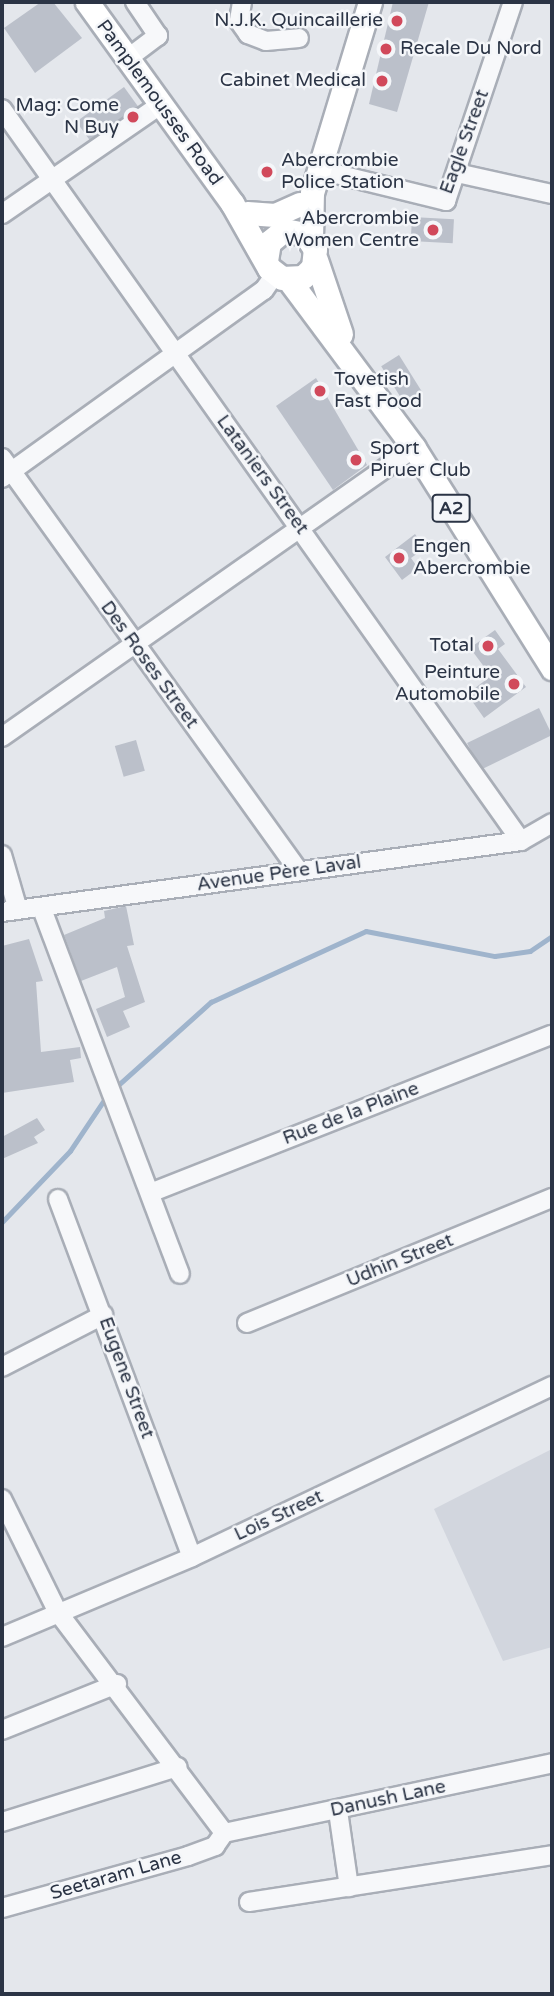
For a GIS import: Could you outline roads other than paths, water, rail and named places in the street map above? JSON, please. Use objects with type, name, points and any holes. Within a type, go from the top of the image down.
[{"type":"main road","name":"Pamplemousses Road","points":[[87,2],[160,105],[239,208]]},
{"type":"main road","name":"A2","points":[[370,2],[320,170],[306,198],[281,231],[277,272],[346,350],[414,448],[552,668]]},
{"type":"main road","name":"A2","points":[[306,198],[313,249],[346,350]]},
{"type":"main road","points":[[239,208],[275,215],[306,198]]},
{"type":"main road","points":[[239,208],[313,249],[303,277],[277,272],[239,208]]},
{"type":"street","points":[[127,59],[158,36],[135,2]]},
{"type":"street","points":[[242,2],[239,21],[248,34],[266,41],[299,38]]},
{"type":"street","name":"Eagle Street","points":[[320,170],[442,202],[457,173],[513,2]]},
{"type":"street","points":[[2,214],[160,105]]},
{"type":"street","name":"Lataniers Street","points":[[2,109],[521,841]]},
{"type":"street","points":[[457,173],[552,194]]},
{"type":"street","points":[[5,469],[175,354],[277,272]]},
{"type":"street","points":[[2,737],[414,448]]},
{"type":"street","name":"Des Roses Street","points":[[5,469],[298,870]]},
{"type":"street","name":"Avenue Père Laval","points":[[10,911],[42,909],[298,870],[521,841],[552,822]]},
{"type":"street","points":[[2,855],[10,911]]},
{"type":"street","points":[[42,909],[121,1110],[180,1274]]},
{"type":"street","name":"Rue de la Plaine","points":[[150,1193],[552,1035]]},
{"type":"street","name":"Udhin Street","points":[[247,1323],[552,1198]]},
{"type":"street","name":"Eugene Street","points":[[58,1199],[192,1557]]},
{"type":"street","points":[[2,1367],[103,1315]]},
{"type":"street","name":"Lois Street","points":[[2,1637],[57,1611],[192,1557],[552,1386]]},
{"type":"street","points":[[2,1499],[21,1549],[57,1611],[117,1684],[224,1833]]},
{"type":"street","points":[[2,1730],[117,1684]]},
{"type":"street","name":"Danush Lane","points":[[224,1833],[338,1811],[552,1763]]},
{"type":"street","points":[[2,1822],[178,1767]]},
{"type":"street","points":[[338,1811],[349,1887]]},
{"type":"street","name":"Seetaram Lane","points":[[2,1908],[188,1856],[215,1846],[224,1833]]},
{"type":"street","points":[[249,1902],[552,1856]]},
{"type":"waterway","points":[[115,1088],[211,1002],[366,931],[495,956],[530,951],[552,936]]},
{"type":"waterway","points":[[2,1222],[70,1151],[108,1094]]},
{"type":"place","name":"N.J.K. Quincaillerie","points":[[397,21]]},
{"type":"place","name":"Recale Du Nord","points":[[386,49]]},
{"type":"place","name":"Cabinet Medical","points":[[382,81]]},
{"type":"place","name":"Mag: Come N Buy","points":[[133,117]]},
{"type":"place","name":"Abercrombie Police Station","points":[[267,172]]},
{"type":"place","name":"Abercrombie Women Centre","points":[[433,230]]},
{"type":"place","name":"Tovetish Fast Food","points":[[320,391]]},
{"type":"place","name":"Sport Piruer Club","points":[[356,460]]},
{"type":"place","name":"Engen Abercrombie","points":[[399,558]]},
{"type":"place","name":"Total","points":[[488,646]]},
{"type":"place","name":"Peinture Automobile","points":[[514,684]]}]
